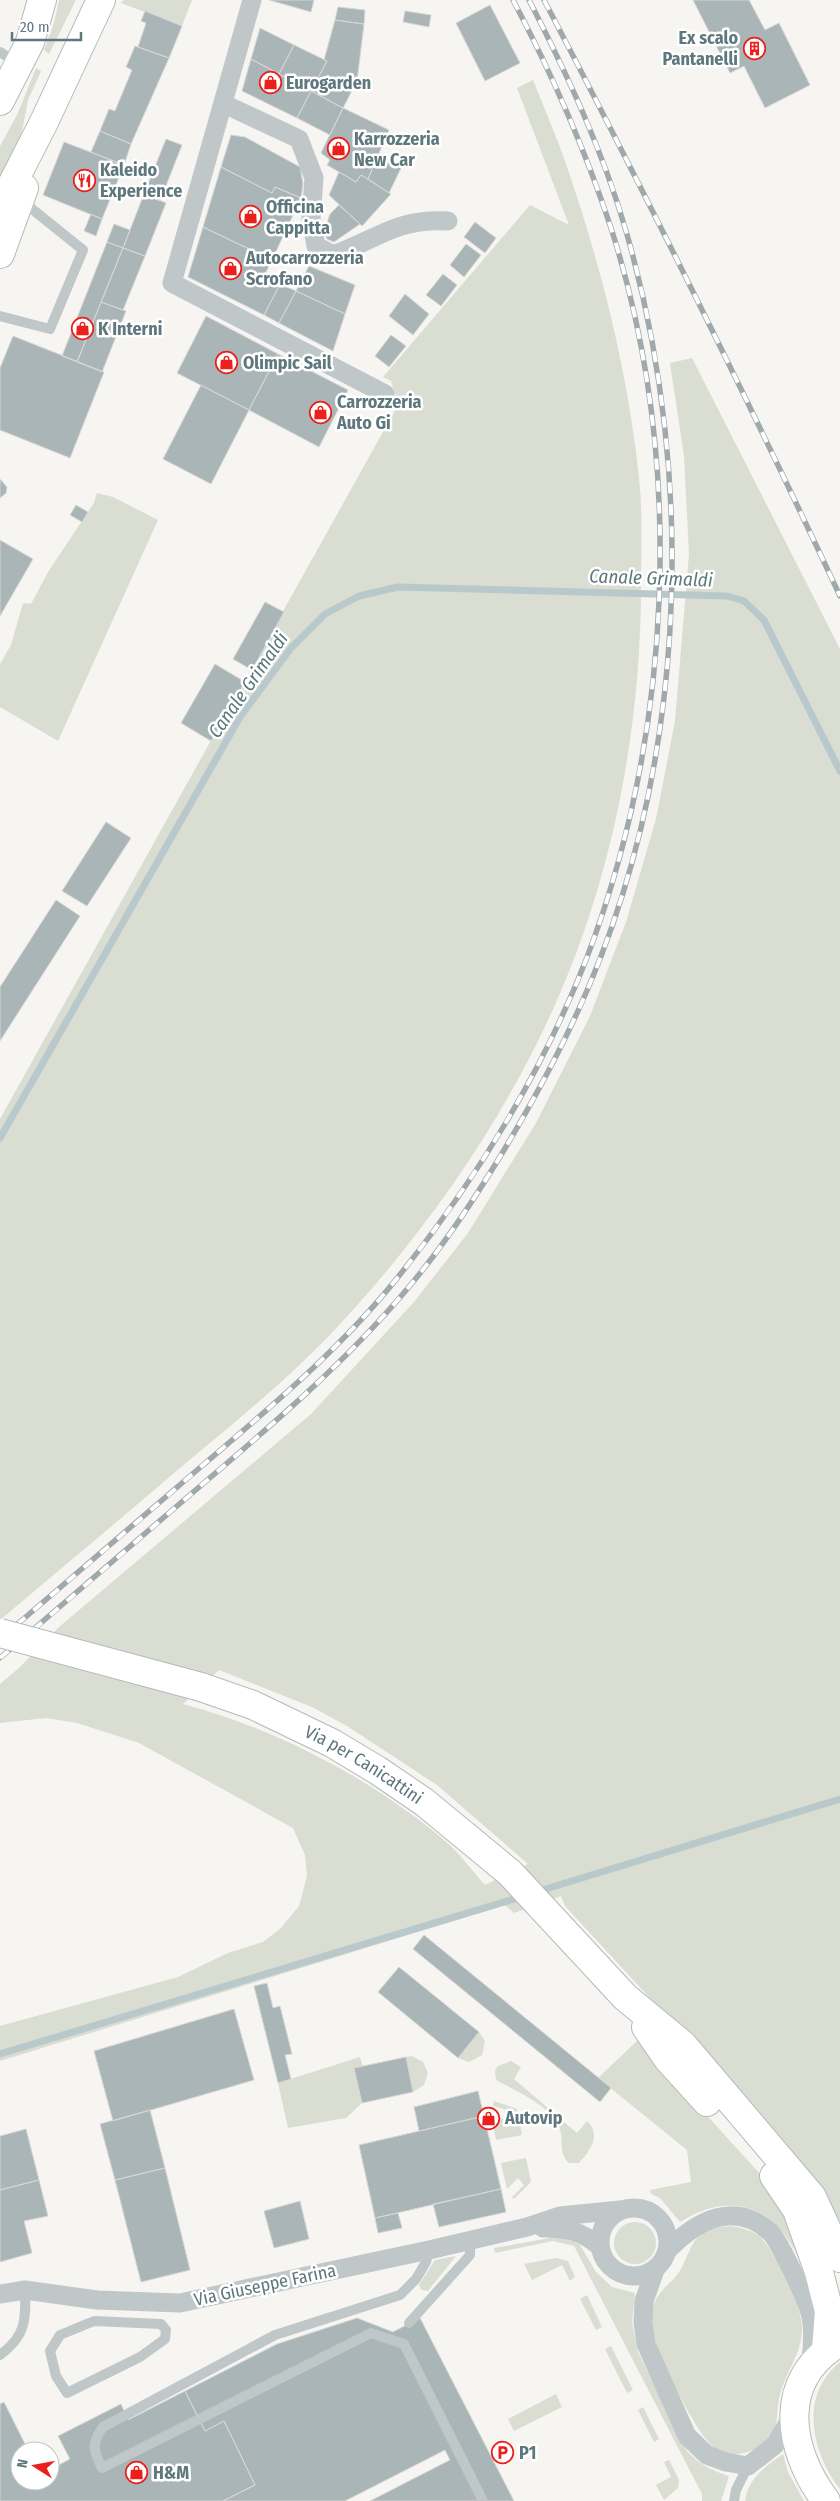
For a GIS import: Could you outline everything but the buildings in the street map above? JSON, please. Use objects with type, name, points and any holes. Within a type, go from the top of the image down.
[{"type":"main road","points":[[0,254],[6,203],[101,0]]},
{"type":"main road","points":[[0,101],[10,58],[30,42],[38,6]]},
{"type":"main road","name":"Via per Canicattini","points":[[0,1633],[201,1687],[253,1706],[332,1743],[377,1770],[424,1802],[510,1873],[625,1997]]},
{"type":"main road","points":[[625,1997],[683,2046],[812,2197],[840,2258]]},
{"type":"main road","points":[[625,1997],[668,2059],[773,2175],[797,2210],[819,2272],[830,2311],[826,2352],[802,2378],[794,2412],[794,2429],[807,2472],[826,2501]]},
{"type":"street","points":[[252,0],[172,284],[385,394]]},
{"type":"street","points":[[224,104],[298,139],[314,178],[312,219],[316,246],[333,255],[358,247],[388,229],[409,222],[448,221]]},
{"type":"street","points":[[527,2227],[560,2216],[620,2210],[631,2207],[642,2208],[661,2219],[666,2229],[668,2250]]},
{"type":"street","points":[[620,2210],[604,2225],[600,2236],[600,2248],[604,2258],[611,2268],[621,2274],[633,2277],[655,2270]]},
{"type":"street","points":[[794,2412],[775,2445],[748,2466],[726,2462],[707,2455],[687,2436],[646,2344],[643,2323],[644,2301],[655,2270],[663,2261],[668,2250],[684,2234],[698,2225],[719,2216],[736,2216],[757,2223],[772,2234],[810,2309],[826,2352]]},
{"type":"street","points":[[527,2227],[565,2228],[578,2231],[600,2248]]},
{"type":"street","name":"Via Giuseppe Farina","points":[[0,2294],[25,2290],[97,2300],[180,2303],[429,2250],[527,2227]]},
{"type":"lane","points":[[0,316],[50,329],[83,250],[32,209],[6,203]]},
{"type":"lane","points":[[409,2324],[470,2255],[470,2239]]},
{"type":"lane","points":[[429,2250],[426,2262],[416,2279],[400,2295],[275,2335],[102,2427],[94,2451],[102,2468],[371,2334],[404,2344],[483,2501]]},
{"type":"lane","points":[[0,2355],[10,2348],[22,2331],[26,2318],[25,2290]]},
{"type":"lane","points":[[94,2321],[97,2300]]},
{"type":"lane","points":[[94,2321],[161,2324],[166,2330],[165,2339],[140,2357],[67,2393],[56,2376],[50,2351],[60,2335],[94,2321]]},
{"type":"lane","points":[[734,2501],[736,2490],[748,2466]]},
{"type":"shaded area","points":[[59,0],[76,0],[49,54],[44,50],[54,23]]},
{"type":"shaded area","points":[[124,0],[192,0],[182,26],[121,3]]},
{"type":"shaded area","points":[[36,68],[41,71],[28,100],[20,142],[0,179],[0,146],[17,115]]},
{"type":"shaded area","points":[[533,80],[566,164],[602,280],[628,398],[641,505],[640,638],[630,744],[609,848],[595,899],[578,949],[536,1045],[486,1135],[427,1220],[362,1300],[327,1338],[276,1387],[0,1620],[0,1119],[398,405],[391,381],[383,377],[530,205],[569,225],[517,88]]},
{"type":"shaded area","points":[[692,358],[840,649],[840,2221],[814,2176],[565,1906],[561,1896],[514,1913],[505,1905],[0,2061],[0,2026],[178,1977],[228,1953],[263,1942],[280,1929],[299,1906],[307,1876],[305,1855],[293,1828],[139,1743],[77,1723],[46,1718],[0,1723],[0,1684],[20,1667],[59,1627],[311,1414],[414,1302],[468,1233],[536,1123],[590,1016],[626,922],[656,819],[675,721],[689,554],[684,456],[670,363]],"holes":[[[219,1670],[312,1707],[347,1726],[437,1785],[528,1864],[485,1885],[444,1840],[415,1817],[353,1776],[287,1741],[218,1714],[183,1704]]]},
{"type":"shaded area","points":[[97,493],[113,497],[158,520],[58,741],[0,707],[0,664],[11,645],[23,603],[31,604],[48,572],[94,503]]},
{"type":"shaded area","points":[[479,2032],[485,2041],[482,2055],[469,2062],[458,2058]]},
{"type":"shaded area","points":[[638,2040],[773,2188],[783,2204],[817,2299],[791,2244],[780,2229],[768,2218],[754,2210],[740,2206],[726,2206],[711,2208],[680,2222],[660,2198],[651,2194],[650,2190],[691,2182],[687,2150],[598,2078]]},
{"type":"shaded area","points":[[412,2056],[423,2062],[428,2073],[424,2085],[413,2092],[406,2057]]},
{"type":"shaded area","points":[[360,2057],[363,2066],[354,2068],[362,2103],[346,2118],[288,2128],[278,2083]]},
{"type":"shaded area","points":[[511,2061],[521,2067],[514,2079],[577,2133],[587,2121],[591,2126],[594,2132],[593,2143],[579,2163],[569,2163],[566,2159],[562,2151],[559,2126],[548,2112],[531,2099],[496,2080],[495,2070],[498,2066]]},
{"type":"shaded area","points":[[494,2101],[517,2109],[522,2135],[496,2140],[491,2115],[507,2120],[510,2111],[493,2106]]},
{"type":"shaded area","points":[[526,2158],[531,2182],[514,2199],[512,2197],[524,2185],[518,2178],[507,2189],[501,2163]]},
{"type":"shaded area","points":[[639,2222],[647,2225],[653,2231],[656,2243],[653,2255],[647,2261],[631,2264],[623,2261],[617,2255],[614,2239],[617,2231],[623,2225]]},
{"type":"shaded area","points":[[731,2226],[756,2234],[766,2243],[781,2267],[794,2295],[799,2309],[802,2331],[799,2347],[780,2395],[774,2432],[759,2447],[739,2454],[717,2450],[709,2443],[692,2418],[674,2385],[657,2346],[653,2332],[652,2317],[655,2302],[661,2292],[678,2274],[697,2238],[709,2230]]},
{"type":"shaded area","points":[[556,2237],[573,2241],[580,2245],[596,2272],[612,2287],[635,2293],[632,2323],[638,2352],[687,2451],[706,2466],[729,2476],[721,2501],[702,2501],[702,2494],[574,2246],[553,2241],[495,2253],[494,2248]]},
{"type":"shaded area","points":[[456,2256],[428,2291],[421,2290],[419,2285],[435,2260]]},
{"type":"shaded area","points":[[556,2258],[568,2261],[575,2277],[570,2281],[562,2265],[532,2280],[524,2264]]},
{"type":"shaded area","points":[[587,2295],[602,2327],[596,2330],[580,2299]]},
{"type":"shaded area","points":[[611,2346],[633,2390],[627,2393],[605,2349]]},
{"type":"shaded area","points":[[840,2362],[840,2489],[822,2458],[816,2441],[814,2407],[827,2375]]},
{"type":"shaded area","points":[[556,2394],[562,2407],[514,2431],[508,2419]]},
{"type":"shaded area","points":[[643,2407],[659,2439],[654,2442],[638,2410]]},
{"type":"shaded area","points":[[783,2454],[788,2472],[804,2501],[745,2501],[750,2486],[758,2474]]},
{"type":"shaded area","points":[[669,2460],[679,2480],[678,2488],[664,2500],[656,2485],[671,2477],[664,2462]]},
{"type":"waterway","name":"Canale Grimaldi","points":[[0,1138],[240,717],[291,648],[325,614],[359,596],[398,587],[727,596],[744,601],[764,620],[840,771]]},
{"type":"waterway","points":[[536,1892],[840,1799]]},
{"type":"waterway","points":[[0,2054],[524,1896]]},
{"type":"railway","points":[[0,1639],[256,1420],[357,1325],[402,1272],[482,1162],[528,1083],[569,1002],[586,960],[615,873],[637,782],[652,690],[659,596],[659,502],[651,409],[635,317],[611,228],[567,112],[513,0]]},
{"type":"railway","points":[[0,1658],[281,1417],[359,1342],[408,1288],[435,1254],[473,1200],[524,1116],[571,1026],[610,933],[639,835],[659,735],[670,633],[672,531],[665,429],[650,329],[617,201],[583,113],[529,0]]},
{"type":"railway","points":[[544,0],[695,296],[840,596]]},
{"type":"place","name":"Ex scalo Pantanelli","points":[[754,48]]},
{"type":"place","name":"Eurogarden","points":[[270,83]]},
{"type":"place","name":"Karrozzeria New Car","points":[[338,149]]},
{"type":"place","name":"Kaleido Experience","points":[[84,180]]},
{"type":"place","name":"Officina Cappitta","points":[[250,217]]},
{"type":"place","name":"Autocarrozzeria Scrofano","points":[[230,268]]},
{"type":"place","name":"K Interni","points":[[82,329]]},
{"type":"place","name":"Olimpic Sail","points":[[227,363]]},
{"type":"place","name":"Carrozzeria Auto Gi","points":[[321,412]]},
{"type":"place","name":"Autovip","points":[[489,2118]]},
{"type":"place","name":"P1","points":[[503,2453]]},
{"type":"place","name":"H&M","points":[[137,2473]]}]
